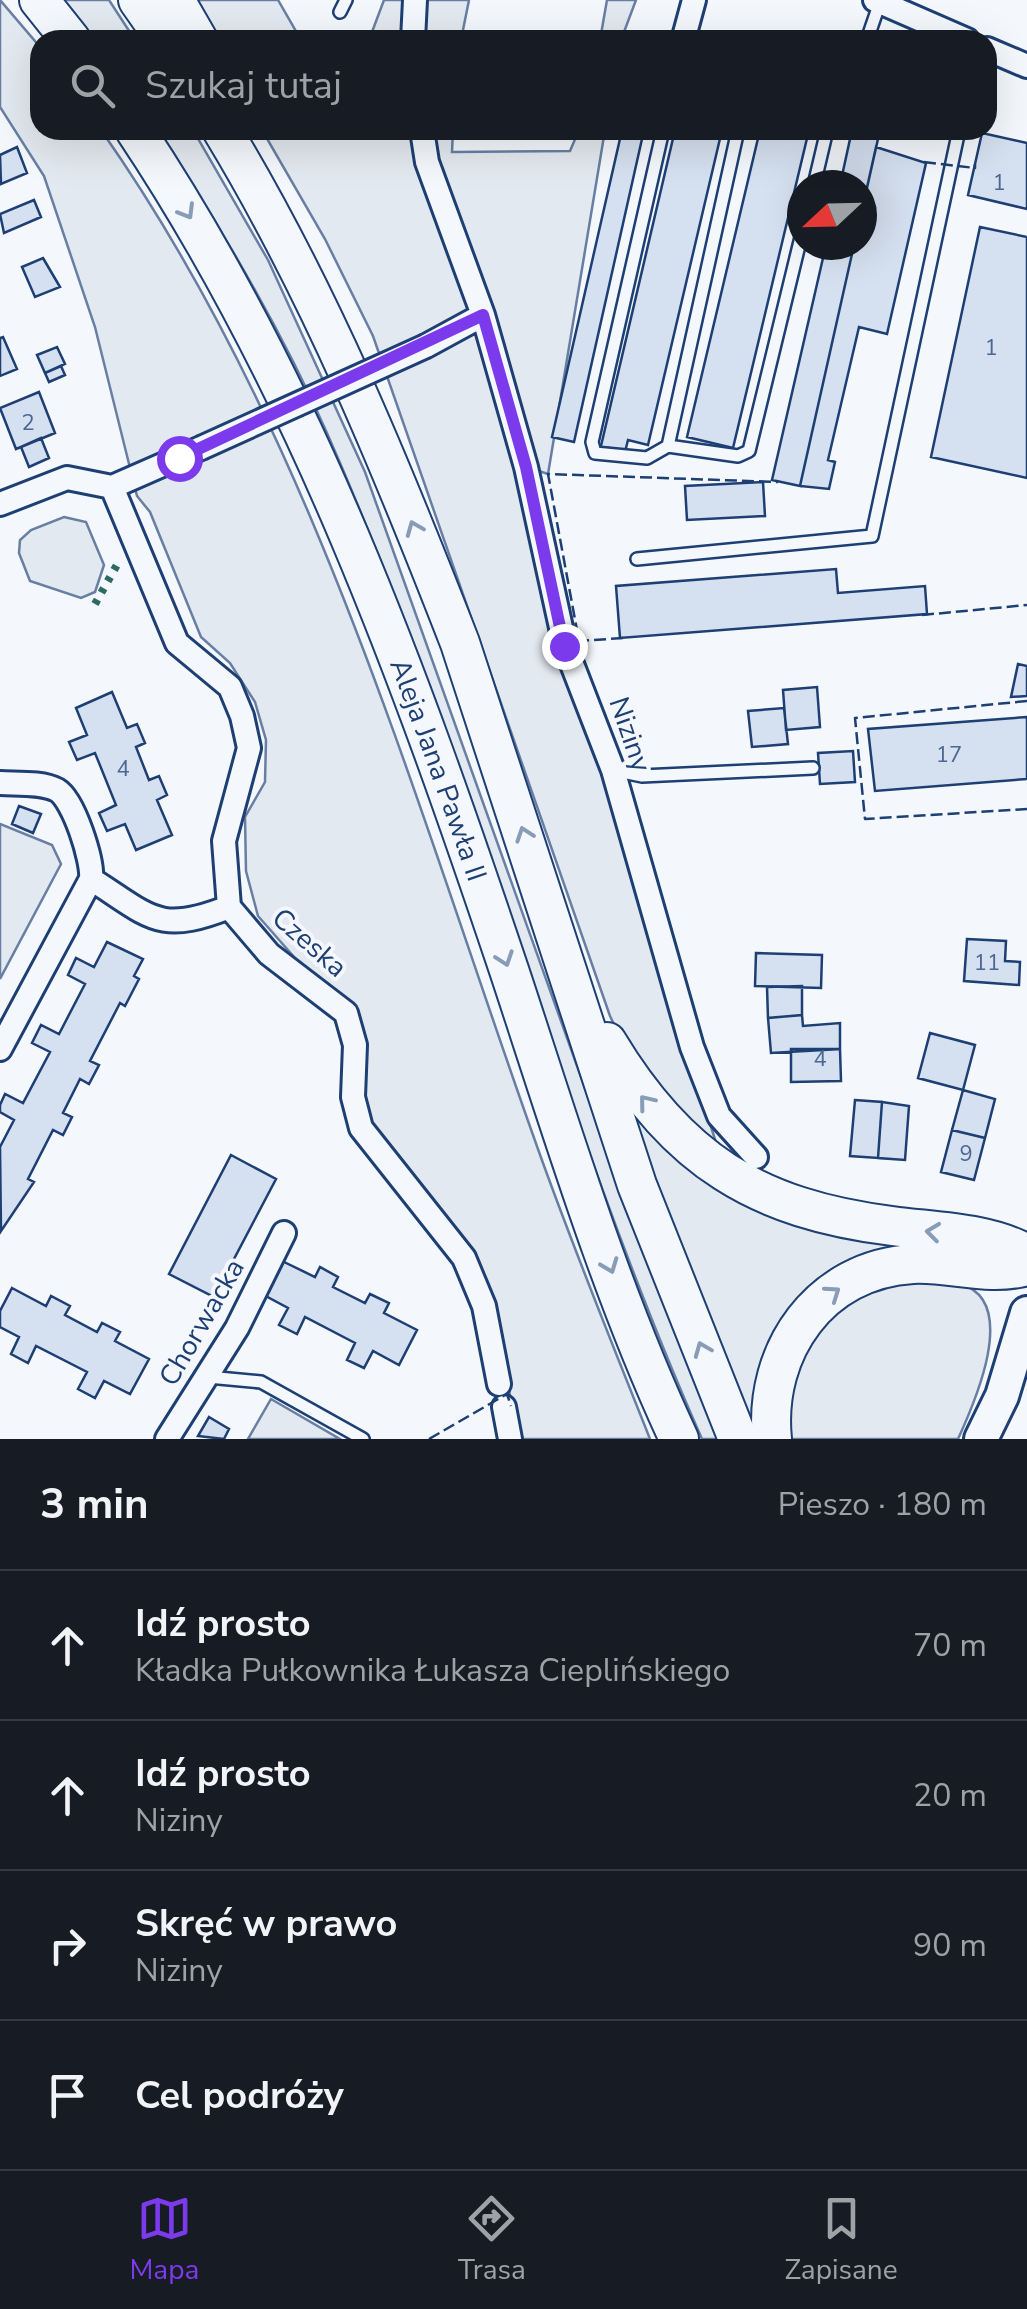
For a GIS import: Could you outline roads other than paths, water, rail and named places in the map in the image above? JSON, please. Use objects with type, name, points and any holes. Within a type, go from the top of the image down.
[{"type":"main road","points":[[39,0],[64,30]]},
{"type":"main road","points":[[138,0],[159,30]]},
{"type":"main road","points":[[175,0],[192,30]]},
{"type":"main road","name":"Aleja Jana Pawła II","points":[[141,140],[210,250],[268,357],[353,537],[474,866],[592,1219],[679,1439]]},
{"type":"main road","points":[[228,140],[299,270],[393,476],[460,643],[637,1185],[738,1439]]},
{"type":"main road","points":[[253,140],[377,394],[393,476]]},
{"type":"main road","points":[[555,926],[607,1041],[636,1090],[669,1130],[708,1163],[761,1191],[846,1220],[981,1238],[1027,1254]]},
{"type":"main road","points":[[772,1439],[774,1382],[784,1351],[800,1322],[823,1299],[854,1278],[889,1267],[916,1264],[982,1271],[1027,1266]]},
{"type":"main road","points":[[981,1439],[1002,1396],[1027,1313]]},
{"type":"street","points":[[414,30],[415,0]]},
{"type":"street","points":[[689,30],[694,0]]},
{"type":"street","points":[[877,1],[944,30]]},
{"type":"street","points":[[997,53],[1027,66]]},
{"type":"street","name":"Niziny","points":[[424,140],[427,162],[483,315],[526,467],[564,646],[613,770],[692,1047],[719,1116],[756,1157]]},
{"type":"street","points":[[0,502],[66,478],[112,486],[426,346],[483,315]]},
{"type":"street","points":[[91,879],[148,915],[177,924],[229,907],[224,841],[250,748],[230,687],[177,643],[112,486]]},
{"type":"street","points":[[0,783],[46,788],[66,798],[89,854],[91,879],[0,1050]]},
{"type":"street","name":"Czeska","points":[[229,907],[270,954],[346,1013],[355,1045],[353,1096],[361,1128],[464,1258],[484,1306],[510,1439]]},
{"type":"street","name":"Chorwacka","points":[[167,1439],[207,1376],[284,1233]]},
{"type":"lane","points":[[870,30],[877,1]]},
{"type":"lane","points":[[661,140],[592,442],[595,453],[647,458],[668,446],[738,456],[749,451],[795,260]]},
{"type":"lane","points":[[668,446],[736,140]]},
{"type":"lane","points":[[818,170],[825,140]]},
{"type":"lane","points":[[638,559],[872,536],[957,140]]},
{"type":"lane","points":[[613,770],[642,776],[813,768]]},
{"type":"lane","points":[[207,1376],[260,1382],[363,1439]]}]
